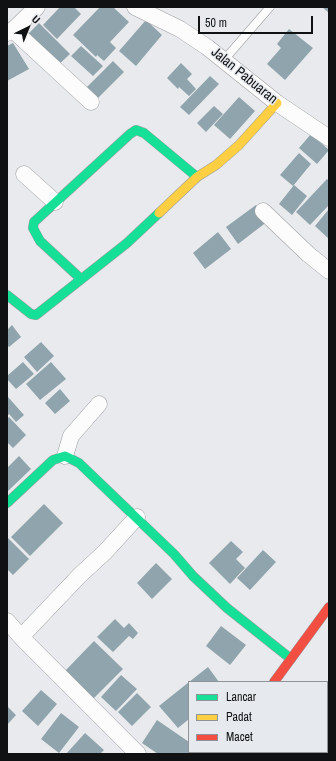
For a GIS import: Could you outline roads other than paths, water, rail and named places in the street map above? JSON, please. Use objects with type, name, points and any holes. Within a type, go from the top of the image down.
[{"type":"street","points":[[38,7],[10,32],[91,102]]},
{"type":"street","name":"Jalan Pabuaran","points":[[135,7],[156,11],[224,60],[277,103],[329,138]]},
{"type":"street","points":[[7,295],[23,309],[36,315],[50,306],[126,243],[197,177],[216,165],[239,145],[277,103]]},
{"type":"street","points":[[81,279],[40,241],[33,228],[34,222],[54,202],[130,134],[136,130],[144,132],[197,177]]},
{"type":"street","points":[[24,174],[54,202]]},
{"type":"street","points":[[263,211],[308,254],[329,271]]},
{"type":"street","points":[[65,456],[71,436],[99,404]]},
{"type":"street","points":[[7,503],[36,474],[53,460],[65,456],[79,463],[137,517],[174,554],[193,576],[228,608],[291,659]]},
{"type":"street","points":[[21,637],[80,575],[105,552],[137,517]]},
{"type":"street","points":[[275,681],[329,607]]},
{"type":"street","points":[[7,621],[21,637],[138,754]]},
{"type":"lane","points":[[224,60],[270,7]]}]
